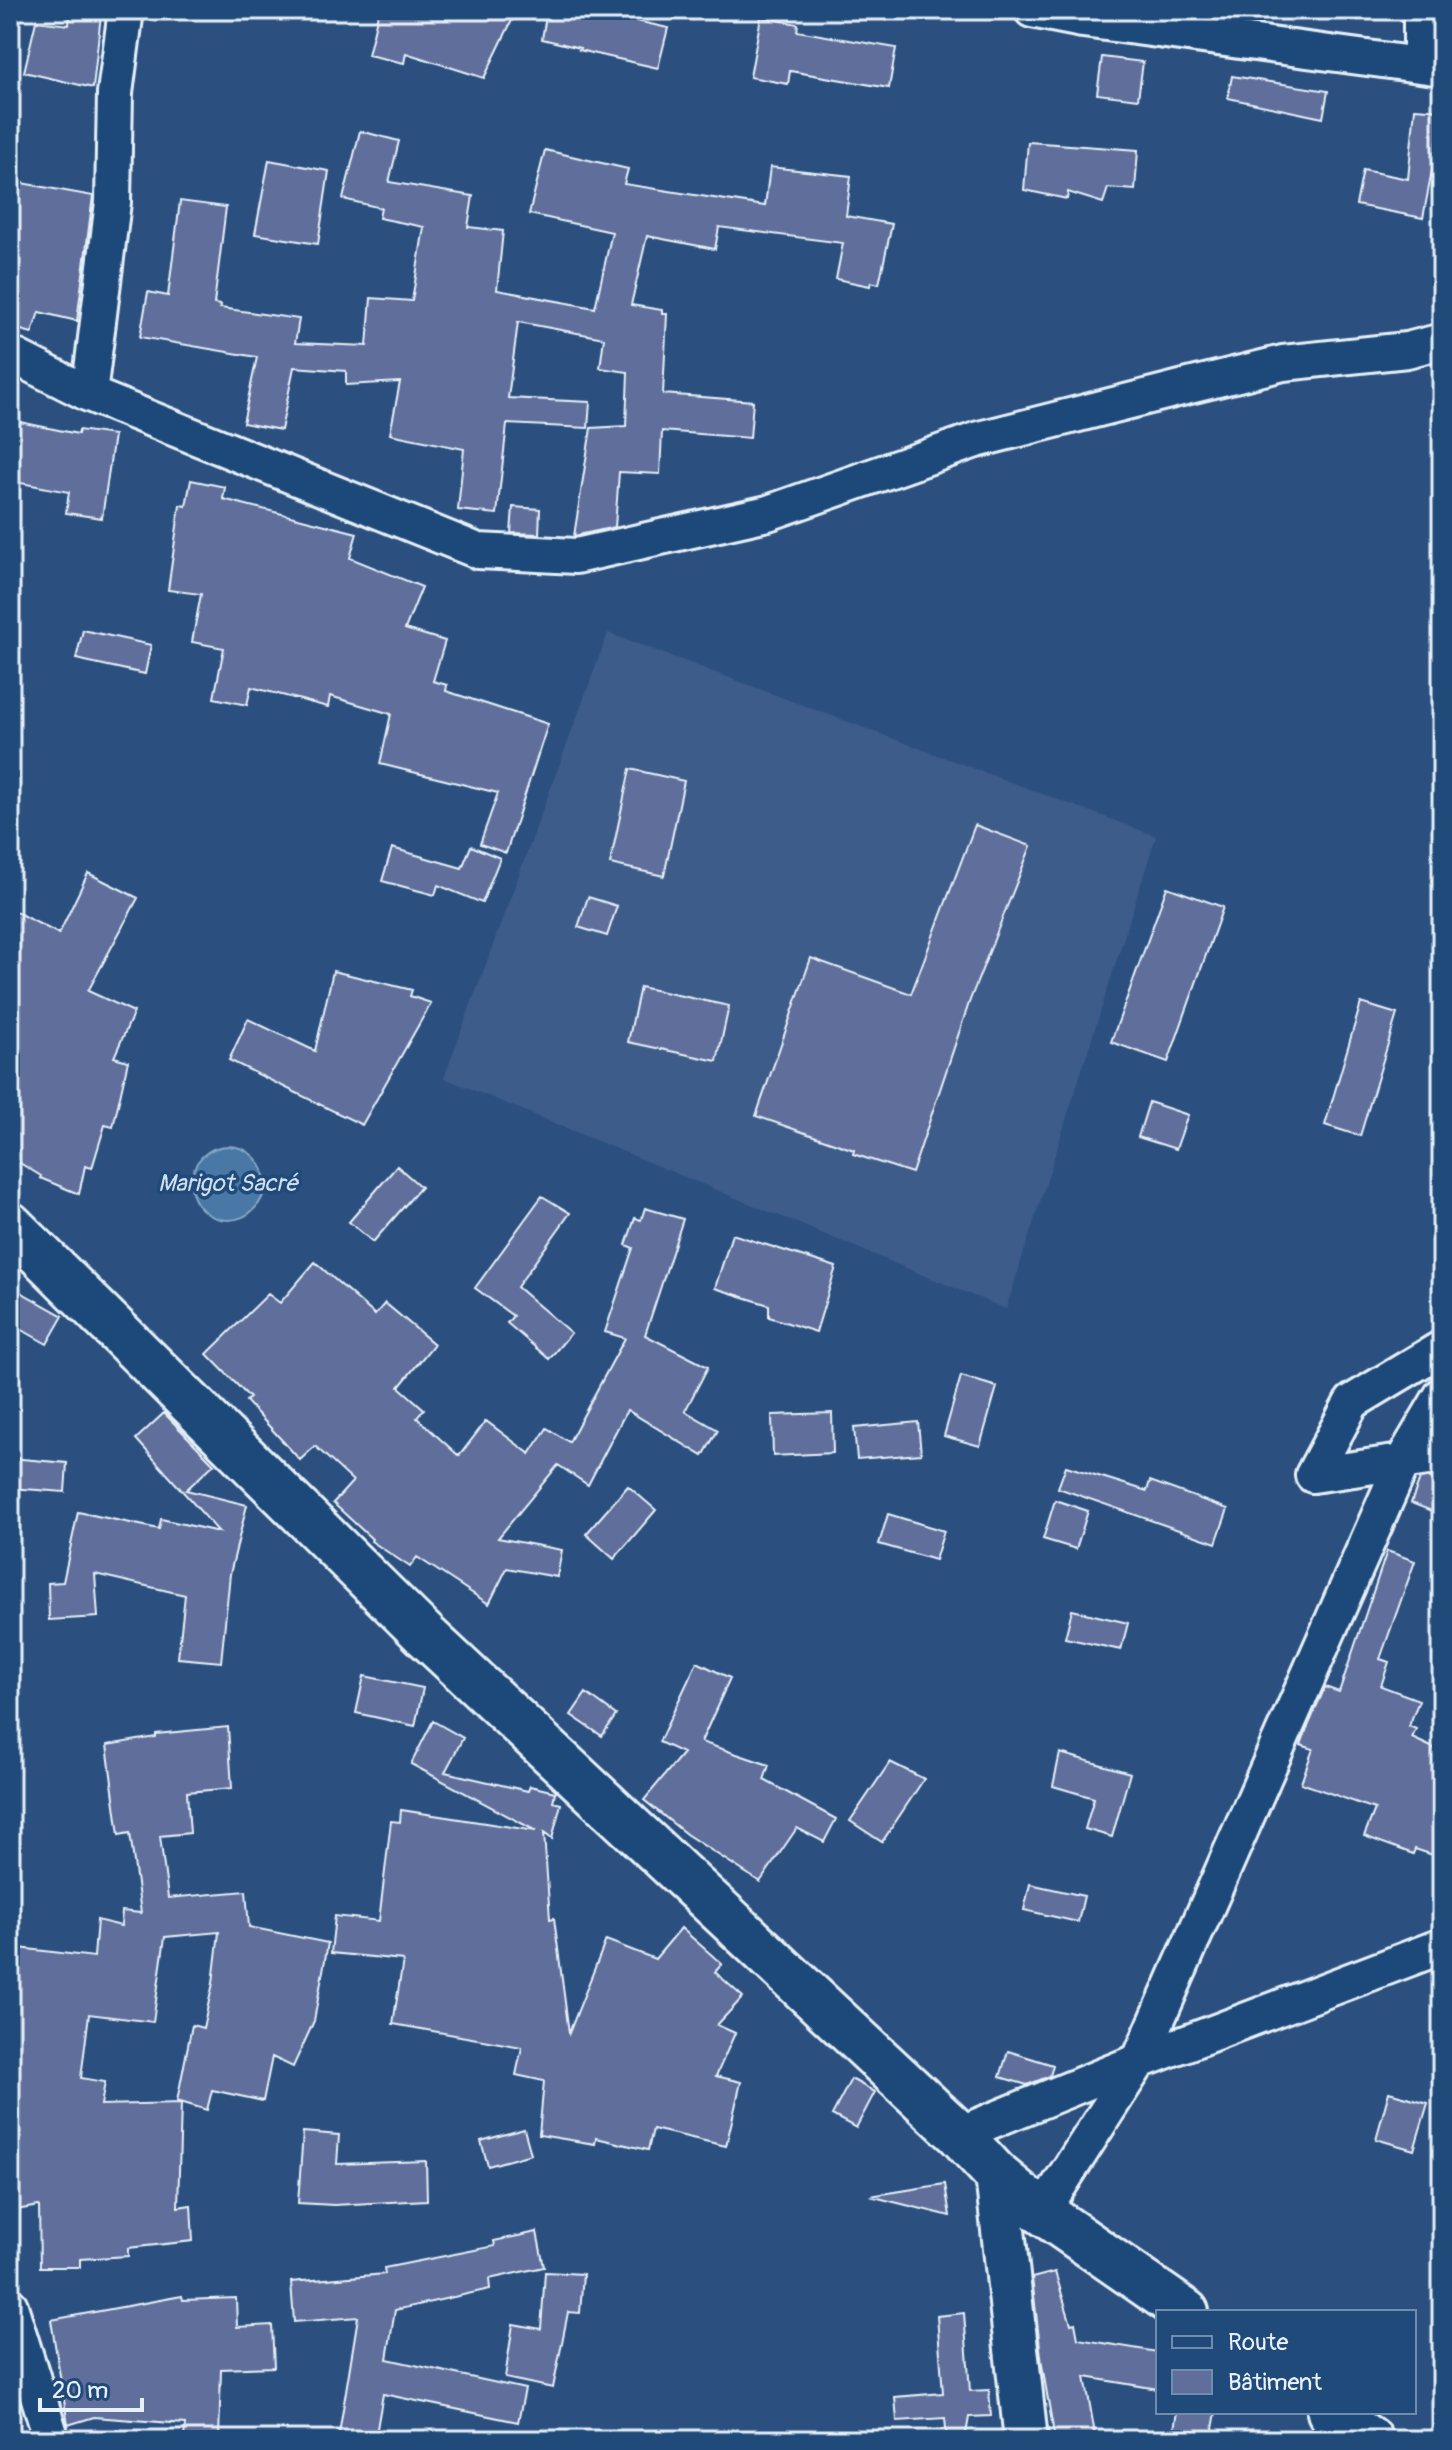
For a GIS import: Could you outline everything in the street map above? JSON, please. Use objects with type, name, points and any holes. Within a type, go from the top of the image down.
[{"type":"main road","points":[[10,1225],[426,1636],[959,2134],[997,2175],[1042,2212],[1183,2310]]},
{"type":"main road","points":[[1333,2414],[1370,2440]]},
{"type":"street","points":[[89,394],[113,202],[115,93],[126,10]]},
{"type":"street","points":[[1032,10],[1083,20],[1432,67],[1421,10]]},
{"type":"street","points":[[10,354],[89,394],[478,551],[576,556],[768,513],[976,440],[1185,387],[1283,363],[1407,350],[1442,341]]},
{"type":"street","points":[[1442,1348],[1352,1402],[1313,1475],[1442,1456]]},
{"type":"street","points":[[1042,2212],[1139,2061],[1403,1461],[1442,1395]]},
{"type":"street","points":[[959,2134],[1139,2061],[1442,1946]]},
{"type":"street","points":[[997,2175],[1026,2440]]},
{"type":"street","points":[[10,2306],[52,2440]]},
{"type":"shaded area","points":[[608,633],[1156,836],[1006,1309],[444,1078]]},
{"type":"water","name":"Marigot Sacré","points":[[221,1146],[235,1146],[249,1152],[259,1162],[265,1183],[259,1204],[249,1214],[235,1220],[221,1220],[207,1214],[197,1204],[191,1190],[191,1176],[197,1162],[207,1152]]},
{"type":"building","points":[[379,10],[517,10],[484,78],[406,53],[404,63],[368,55]]},
{"type":"building","points":[[547,10],[564,10],[587,16],[588,10],[668,28],[658,68],[542,39]]},
{"type":"building","points":[[70,11],[101,14],[93,88],[24,72],[36,21],[69,25]]},
{"type":"building","points":[[761,17],[798,24],[797,31],[896,48],[889,88],[790,71],[788,84],[750,77]]},
{"type":"building","points":[[1102,57],[1143,62],[1138,99],[1097,94]]},
{"type":"building","points":[[1232,76],[1328,91],[1323,118],[1228,98]]},
{"type":"building","points":[[1415,108],[1442,110],[1442,139],[1438,139],[1423,218],[1356,205],[1363,170],[1408,179]]},
{"type":"building","points":[[360,131],[399,141],[389,182],[473,196],[468,227],[503,231],[497,290],[595,308],[612,232],[529,214],[545,150],[628,169],[624,184],[765,206],[770,167],[851,176],[846,216],[892,224],[879,284],[871,282],[870,286],[836,279],[843,243],[719,227],[715,249],[647,236],[631,305],[662,310],[662,314],[667,314],[663,394],[753,401],[750,438],[662,431],[660,474],[619,472],[615,527],[574,536],[591,428],[626,426],[628,372],[600,368],[604,338],[518,322],[508,398],[590,402],[588,428],[507,424],[497,514],[458,510],[464,449],[390,434],[400,382],[346,385],[346,371],[294,367],[281,430],[243,423],[257,357],[140,337],[148,292],[168,296],[180,201],[226,207],[214,304],[221,305],[220,308],[299,319],[295,343],[367,346],[371,298],[412,301],[424,227],[379,218],[381,208],[343,199]]},
{"type":"building","points":[[1028,142],[1138,150],[1135,190],[1108,188],[1103,203],[1068,192],[1067,199],[1024,190]]},
{"type":"building","points":[[269,160],[329,171],[318,244],[255,234]]},
{"type":"building","points":[[16,182],[93,196],[77,321],[39,312],[32,333],[10,327],[10,216]]},
{"type":"building","points":[[10,420],[78,434],[79,430],[114,435],[102,518],[66,513],[69,492],[10,481]]},
{"type":"building","points":[[191,480],[225,487],[223,499],[357,533],[350,558],[422,587],[405,629],[445,641],[433,681],[447,685],[446,691],[548,724],[506,853],[480,844],[498,793],[380,764],[391,714],[330,696],[328,707],[251,687],[247,705],[214,698],[224,648],[192,642],[201,594],[168,590],[180,505],[186,506]]},
{"type":"building","points":[[513,507],[540,509],[539,534],[511,533]]},
{"type":"building","points":[[83,630],[151,645],[145,674],[76,659]]},
{"type":"building","points":[[630,769],[684,781],[664,876],[610,864]]},
{"type":"building","points":[[975,825],[1031,846],[970,1000],[912,1173],[853,1154],[854,1150],[756,1116],[811,958],[911,994]]},
{"type":"building","points":[[471,846],[500,858],[482,903],[438,885],[435,895],[382,881],[392,848],[462,868]]},
{"type":"building","points":[[88,873],[138,898],[88,991],[134,1012],[114,1057],[128,1061],[113,1127],[105,1125],[92,1168],[85,1166],[79,1194],[40,1178],[10,1157],[10,909],[59,934]]},
{"type":"building","points":[[1167,887],[1223,907],[1168,1062],[1111,1042]]},
{"type":"building","points":[[588,897],[617,906],[607,936],[578,927]]},
{"type":"building","points":[[333,971],[412,990],[410,996],[431,1003],[362,1125],[229,1060],[248,1019],[315,1051]]},
{"type":"building","points":[[640,987],[729,1006],[717,1061],[628,1042]]},
{"type":"building","points":[[1361,1003],[1397,1014],[1360,1136],[1325,1125]]},
{"type":"building","points":[[1149,1102],[1188,1115],[1176,1149],[1138,1137]]},
{"type":"building","points":[[397,1166],[421,1187],[373,1242],[349,1222]]},
{"type":"building","points":[[542,1196],[570,1213],[517,1287],[571,1333],[549,1359],[507,1323],[513,1316],[475,1288]]},
{"type":"building","points":[[645,1208],[683,1219],[645,1335],[708,1367],[685,1411],[718,1430],[703,1456],[627,1410],[588,1485],[558,1465],[498,1538],[562,1550],[557,1577],[507,1568],[489,1604],[417,1557],[410,1567],[371,1541],[333,1503],[353,1481],[315,1446],[300,1460],[246,1401],[250,1398],[207,1354],[268,1294],[280,1303],[315,1262],[375,1315],[385,1303],[434,1344],[399,1387],[424,1409],[417,1418],[459,1456],[486,1421],[530,1454],[547,1428],[569,1442],[625,1338],[605,1332],[633,1248],[626,1245],[635,1218],[641,1220]]},
{"type":"building","points":[[732,1234],[836,1267],[816,1332],[769,1317],[769,1305],[715,1288]]},
{"type":"building","points":[[10,1286],[63,1316],[47,1344],[10,1323]]},
{"type":"building","points":[[961,1376],[997,1387],[980,1446],[944,1436]]},
{"type":"building","points":[[164,1413],[214,1464],[186,1490],[247,1505],[230,1574],[221,1662],[178,1658],[185,1595],[95,1574],[98,1617],[49,1620],[48,1583],[63,1582],[78,1512],[159,1529],[161,1519],[219,1532],[136,1439]]},
{"type":"building","points":[[832,1413],[833,1453],[773,1456],[772,1415]]},
{"type":"building","points":[[918,1422],[921,1454],[857,1459],[854,1428]]},
{"type":"building","points":[[10,1458],[67,1463],[65,1492],[10,1488]]},
{"type":"building","points":[[1066,1466],[1147,1491],[1150,1481],[1228,1509],[1216,1543],[1058,1488]]},
{"type":"building","points":[[1442,1476],[1442,1515],[1411,1503],[1420,1479]]},
{"type":"building","points":[[628,1486],[656,1510],[614,1559],[586,1534]]},
{"type":"building","points":[[1055,1500],[1088,1511],[1076,1549],[1043,1539]]},
{"type":"building","points":[[888,1514],[944,1531],[935,1560],[879,1544]]},
{"type":"building","points":[[1387,1551],[1415,1561],[1380,1659],[1389,1662],[1381,1686],[1419,1700],[1409,1726],[1416,1729],[1412,1738],[1442,1752],[1442,1858],[1415,1849],[1413,1854],[1364,1836],[1375,1809],[1301,1783],[1313,1749],[1301,1745],[1306,1731],[1325,1687],[1339,1692]]},
{"type":"building","points":[[1072,1610],[1128,1623],[1121,1650],[1065,1638]]},
{"type":"building","points":[[697,1662],[730,1678],[701,1742],[769,1765],[764,1780],[836,1819],[824,1842],[797,1828],[760,1882],[686,1834],[644,1800],[683,1753],[659,1742]]},
{"type":"building","points":[[364,1676],[423,1688],[415,1726],[356,1713]]},
{"type":"building","points":[[586,1693],[616,1715],[602,1736],[571,1715]]},
{"type":"building","points":[[433,1721],[463,1738],[445,1772],[528,1791],[530,1786],[555,1792],[553,1802],[561,1804],[552,1839],[544,1833],[550,1919],[554,1918],[569,2033],[606,1940],[655,1959],[681,1928],[722,1964],[715,1972],[743,1997],[717,2025],[735,2033],[716,2076],[741,2082],[726,2146],[653,2129],[648,2150],[596,2138],[595,2144],[539,2135],[544,2081],[516,2075],[522,2047],[393,2024],[403,1960],[331,1953],[335,1916],[379,1921],[391,1821],[400,1822],[401,1810],[536,1831],[411,1764]]},
{"type":"building","points":[[228,1727],[232,1788],[187,1792],[190,1833],[160,1836],[168,1898],[246,1891],[249,1927],[328,1943],[314,2021],[293,2067],[272,2057],[263,2101],[212,2090],[207,2110],[177,2101],[192,2025],[203,2028],[213,1983],[219,1932],[165,1937],[153,2022],[89,2014],[81,2078],[105,2082],[101,2105],[181,2103],[178,2207],[191,2205],[193,2241],[128,2248],[128,2256],[80,2259],[80,2267],[40,2267],[39,2206],[10,2211],[10,1947],[94,1957],[97,1920],[121,1926],[122,1911],[141,1913],[130,1833],[119,1835],[107,1745],[156,1737],[156,1734]]},
{"type":"building","points":[[1060,1753],[1130,1773],[1112,1837],[1085,1829],[1094,1798],[1053,1786]]},
{"type":"building","points":[[890,1762],[924,1779],[882,1842],[850,1821]]},
{"type":"building","points":[[1030,1884],[1084,1896],[1078,1922],[1024,1910]]},
{"type":"building","points":[[1008,2051],[1053,2065],[1050,2076],[1027,2085],[1000,2077]]},
{"type":"building","points":[[851,2079],[875,2092],[856,2128],[832,2115]]},
{"type":"building","points":[[1389,2092],[1428,2103],[1414,2150],[1376,2139]]},
{"type":"building","points":[[524,2129],[531,2154],[488,2166],[481,2141]]},
{"type":"building","points":[[303,2132],[339,2135],[337,2164],[426,2161],[427,2200],[334,2205],[298,2203]]},
{"type":"building","points":[[945,2184],[950,2216],[870,2196]]},
{"type":"building","points":[[537,2232],[544,2267],[489,2279],[490,2289],[395,2310],[387,2359],[525,2389],[518,2422],[383,2394],[375,2440],[338,2440],[358,2317],[294,2322],[291,2282],[385,2274],[384,2268],[495,2246],[494,2241]]},
{"type":"building","points":[[545,2272],[583,2274],[580,2313],[568,2312],[553,2388],[505,2378],[513,2324],[541,2329]]},
{"type":"building","points":[[1055,2272],[1078,2339],[1156,2352],[1156,2389],[1085,2377],[1096,2440],[1055,2440],[1032,2278]]},
{"type":"building","points":[[182,2296],[183,2300],[236,2298],[237,2327],[272,2325],[274,2367],[221,2369],[219,2440],[184,2440],[185,2424],[94,2417],[68,2425],[51,2320]]},
{"type":"building","points":[[964,2313],[970,2391],[989,2390],[991,2416],[969,2417],[965,2440],[947,2440],[945,2418],[897,2421],[895,2397],[943,2393],[937,2316]]},
{"type":"building","points":[[1177,2414],[1216,2414],[1211,2440],[1172,2440]]}]
